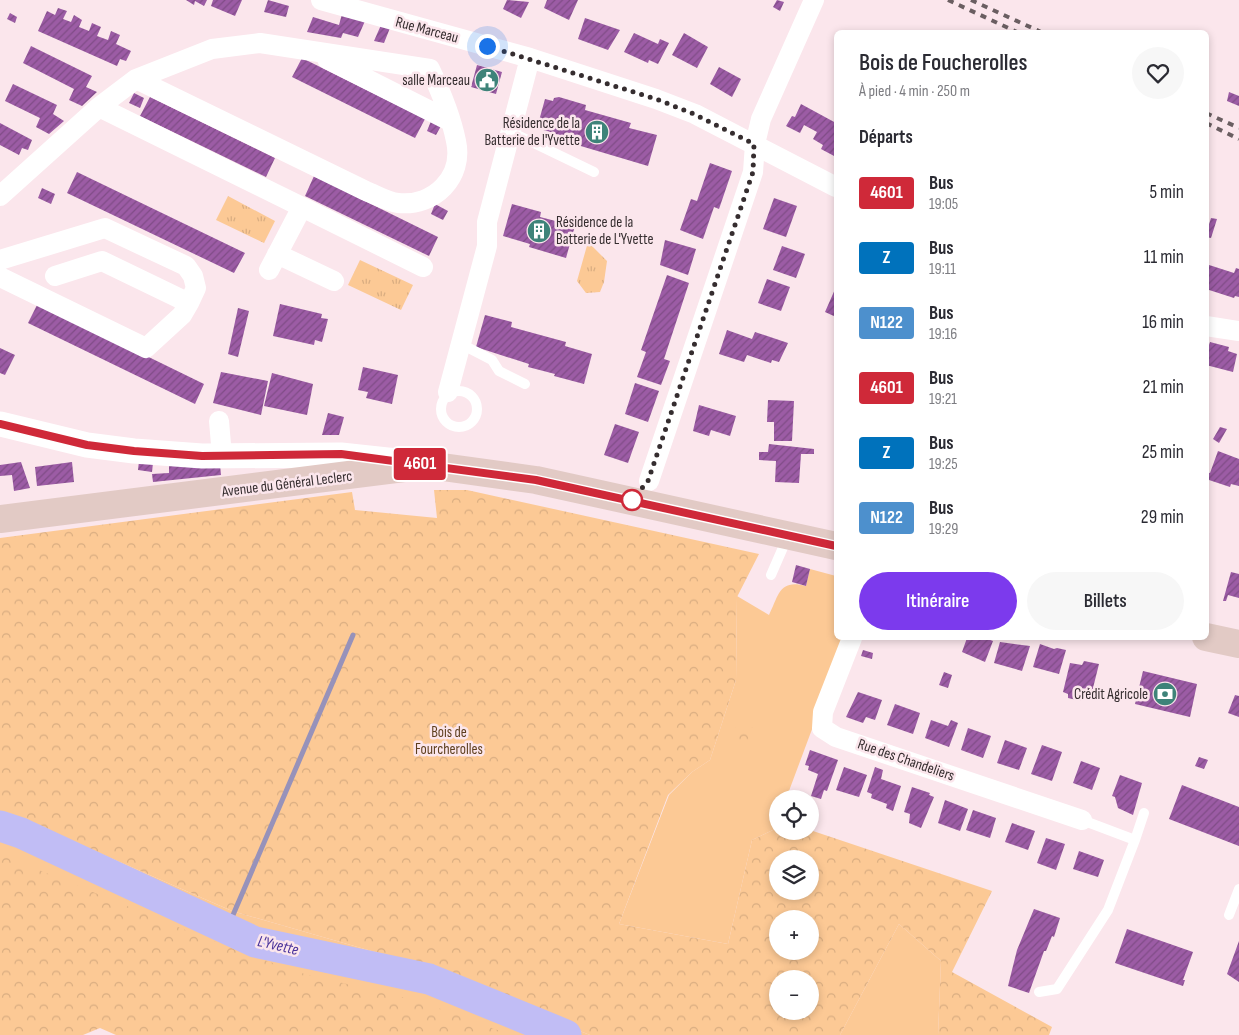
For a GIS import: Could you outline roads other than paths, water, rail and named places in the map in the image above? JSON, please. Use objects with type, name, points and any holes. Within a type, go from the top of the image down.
[{"type":"main road","name":"Avenue du Général Leclerc","points":[[0,519],[428,464],[536,480],[834,546]]},
{"type":"main road","points":[[1209,638],[1239,644]]},
{"type":"street","name":"Rue Marceau","points":[[321,0],[530,58],[656,99],[694,114],[834,187]]},
{"type":"street","points":[[648,481],[753,172],[754,144],[761,119],[814,0]]},
{"type":"street","points":[[0,196],[99,108],[136,79],[212,49],[260,43],[430,68],[443,95],[457,142],[457,167],[449,181],[437,194],[412,203],[397,203],[366,191],[136,79]]},
{"type":"street","points":[[312,51],[450,121]]},
{"type":"street","points":[[448,392],[487,246],[487,222],[530,58]]},
{"type":"street","points":[[99,108],[423,267]]},
{"type":"street","points":[[302,207],[273,262],[334,281]]},
{"type":"street","points":[[0,260],[105,228],[186,266],[193,276],[196,288],[182,315],[146,348],[0,277]]},
{"type":"street","points":[[55,276],[102,261],[189,303]]},
{"type":"street","points":[[1209,327],[1239,332]]},
{"type":"street","points":[[220,421],[222,456]]},
{"type":"street","points":[[0,424],[87,445],[174,454],[222,456],[341,454],[428,464]]},
{"type":"street","name":"Rue des Chandeliers","points":[[851,640],[823,712],[822,728],[836,737],[1082,820]]},
{"type":"lane","points":[[511,132],[594,172]]},
{"type":"lane","points":[[461,344],[492,360],[499,371],[525,384]]},
{"type":"lane","points":[[771,575],[788,535]]},
{"type":"lane","points":[[1039,992],[1057,989],[1108,910],[1144,813]]},
{"type":"lane","points":[[1082,820],[1135,840]]},
{"type":"lane","points":[[1229,915],[1239,889]]},
{"type":"waterway","points":[[227,929],[353,635]]},
{"type":"waterway","name":"L'Yvette","points":[[0,826],[21,833],[255,942],[429,979],[566,1035]]},
{"type":"railway","points":[[948,0],[1013,30]]},
{"type":"railway","points":[[971,0],[1037,30]]},
{"type":"railway","points":[[1209,114],[1239,128]]},
{"type":"railway","points":[[1209,124],[1239,139]]},
{"type":"place","name":"salle Marceau","points":[[487,80]]},
{"type":"place","name":"Résidence de la Batterie de l'Yvette","points":[[597,132]]},
{"type":"place","name":"Résidence de la Batterie de L'Yvette","points":[[539,231]]},
{"type":"place","name":"Crédit Agricole","points":[[1165,694]]},
{"type":"park label","name":"Bois de Fourcherolles","points":[[449,740]]}]
